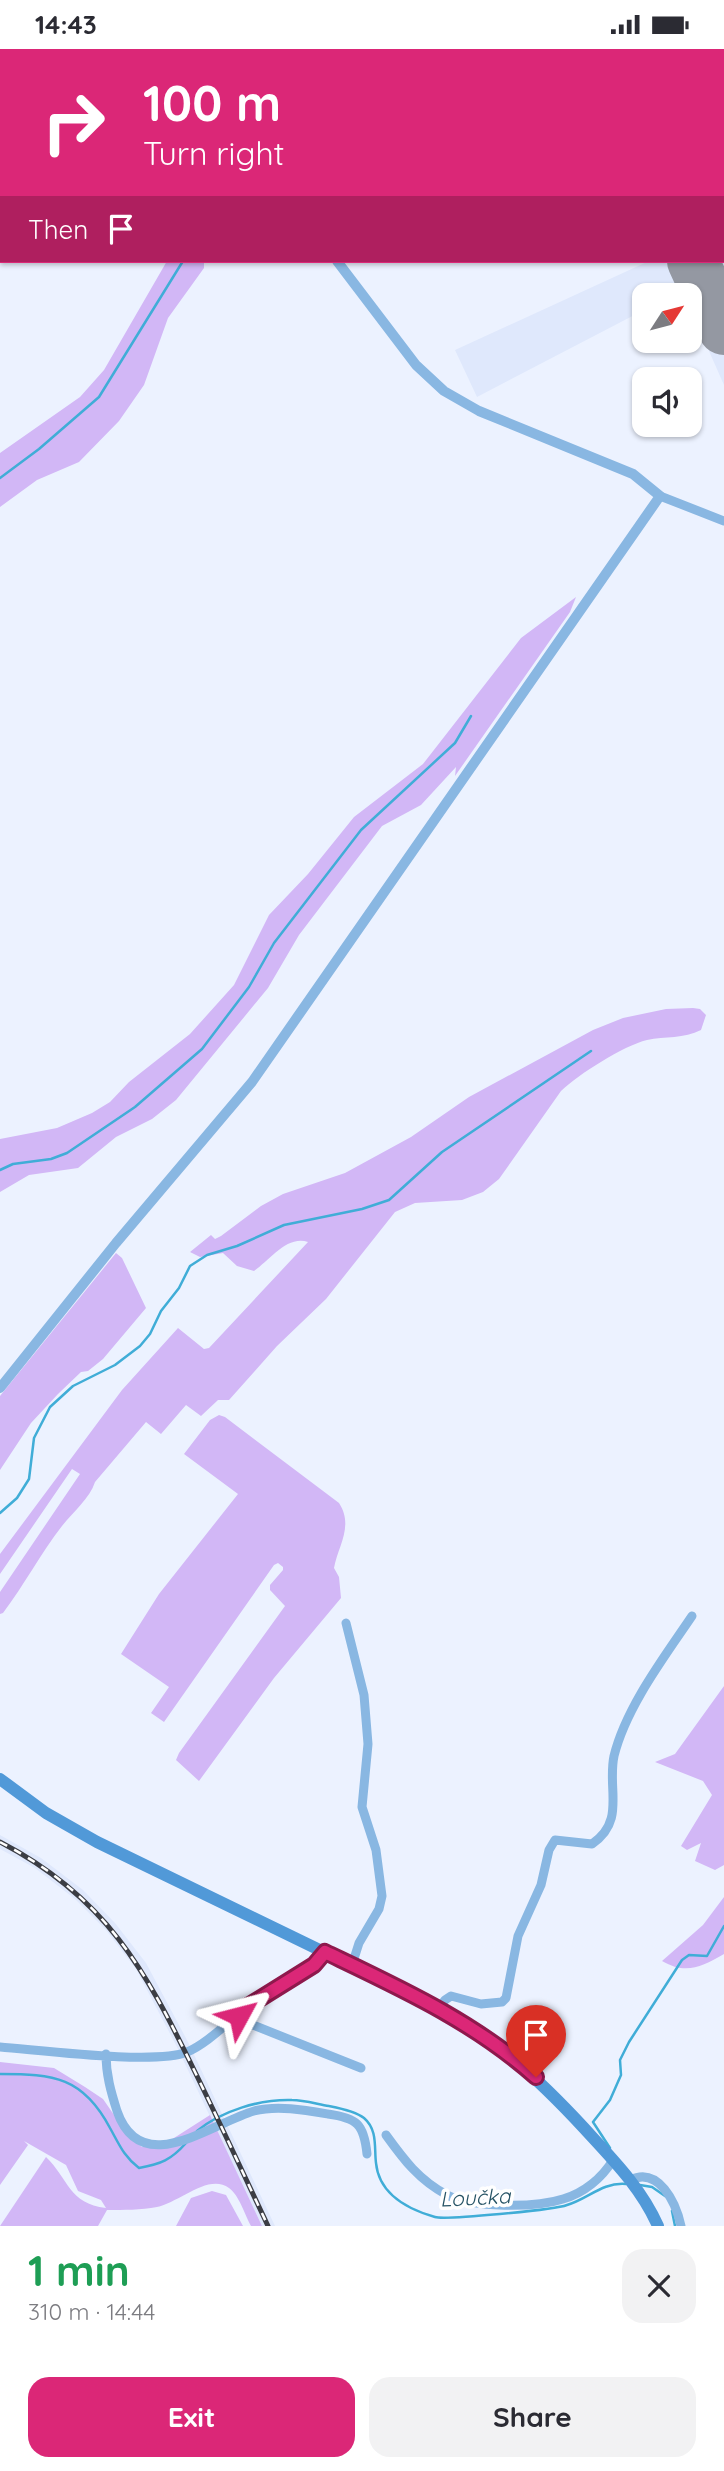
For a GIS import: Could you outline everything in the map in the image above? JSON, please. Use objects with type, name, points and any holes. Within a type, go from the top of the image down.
[{"type":"main road","points":[[0,1779],[46,1812],[97,1842],[439,2008],[480,2032],[551,2092],[630,2180],[658,2226]]},
{"type":"street","points":[[339,263],[416,365],[444,391],[479,411],[633,474],[660,496],[724,521]]},
{"type":"street","points":[[0,1388],[116,1243],[252,1082],[660,496]]},
{"type":"street","points":[[439,2008],[451,1996],[481,2004],[502,2002],[506,1998],[518,1936],[541,1885],[549,1850],[555,1840],[583,1846],[592,1844],[607,1831],[612,1816],[614,1758],[622,1733],[657,1668],[692,1616]]},
{"type":"street","points":[[346,1623],[364,1695],[368,1744],[362,1807],[376,1850],[382,1896],[379,1909],[359,1943],[352,1965]]},
{"type":"street","points":[[0,2047],[106,2054],[182,2054],[204,2042],[236,2014],[314,1965],[325,1952]]},
{"type":"street","points":[[236,2014],[251,2024],[361,2068]]},
{"type":"street","points":[[106,2054],[108,2085],[121,2123],[139,2143],[152,2145],[178,2142],[254,2111],[280,2109],[319,2112],[353,2120],[363,2131],[367,2154]]},
{"type":"street","points":[[386,2135],[419,2177],[448,2195],[475,2204],[565,2199],[597,2180],[613,2160]]},
{"type":"street","points":[[630,2180],[645,2177],[666,2190],[675,2204],[681,2226]]},
{"type":"shaded area","points":[[166,263],[204,263],[204,268],[168,318],[144,385],[119,421],[79,462],[37,480],[0,507],[0,453],[80,397],[104,370]]},
{"type":"shaded area","points":[[645,263],[724,263],[724,272],[718,275],[724,288],[724,385],[702,335],[702,283],[632,283],[632,316],[477,397],[455,350]]},
{"type":"shaded area","points":[[576,597],[570,612],[455,776],[456,767],[421,805],[382,826],[299,935],[268,988],[176,1100],[152,1119],[116,1137],[78,1168],[29,1175],[0,1192],[0,1139],[57,1128],[92,1113],[110,1102],[129,1082],[190,1034],[234,985],[269,915],[308,874],[354,817],[423,764],[521,638]]},
{"type":"shaded area","points":[[666,1009],[700,1009],[706,1015],[701,1030],[688,1035],[637,1043],[602,1061],[561,1091],[499,1179],[483,1192],[462,1200],[415,1203],[395,1212],[326,1299],[277,1346],[229,1400],[218,1400],[201,1416],[186,1405],[161,1434],[146,1422],[95,1482],[0,1614],[0,1592],[80,1474],[72,1469],[0,1574],[0,1554],[122,1390],[178,1328],[204,1349],[209,1348],[308,1242],[286,1245],[254,1271],[237,1266],[223,1253],[200,1257],[190,1252],[211,1235],[215,1239],[221,1236],[261,1206],[283,1194],[345,1173],[411,1137],[469,1097],[593,1030],[623,1018]]},
{"type":"shaded area","points":[[116,1253],[122,1258],[146,1308],[103,1359],[88,1371],[81,1372],[31,1423],[0,1470],[0,1396]]},
{"type":"shaded area","points":[[219,1415],[339,1503],[345,1528],[334,1568],[339,1577],[341,1598],[274,1678],[199,1781],[176,1760],[285,1606],[270,1590],[270,1585],[283,1567],[278,1563],[274,1565],[164,1722],[151,1713],[169,1687],[121,1654],[159,1594],[238,1494],[184,1454],[210,1420]]},
{"type":"shaded area","points":[[724,1686],[724,1865],[715,1870],[695,1861],[701,1843],[687,1850],[681,1846],[712,1795],[703,1781],[655,1762],[675,1754]]},
{"type":"shaded area","points":[[0,1835],[41,1858],[83,1890],[115,1923],[146,1963],[188,2042],[275,2226],[262,2226],[177,2047],[136,1969],[106,1930],[75,1899],[35,1868],[0,1849]]},
{"type":"shaded area","points":[[724,1897],[724,1954],[693,1968],[679,1968],[662,1961],[703,1925]]},
{"type":"shaded area","points":[[0,2062],[54,2068],[103,2099],[130,2138],[142,2147],[163,2145],[210,2115],[262,2226],[251,2226],[233,2191],[221,2184],[212,2184],[157,2207],[107,2210],[98,2226],[0,2226],[46,2157],[77,2196],[94,2206],[106,2208],[101,2200],[78,2191],[66,2165],[24,2141],[28,2145],[0,2185]]},
{"type":"shaded area","points":[[212,2191],[226,2195],[243,2226],[176,2226],[191,2198]]},
{"type":"waterway","points":[[0,478],[39,449],[99,397],[182,263]]},
{"type":"waterway","points":[[0,1170],[13,1164],[51,1159],[67,1153],[135,1107],[202,1049],[249,987],[274,943],[361,830],[455,743],[471,716]]},
{"type":"waterway","points":[[0,1513],[17,1498],[29,1479],[34,1438],[50,1407],[73,1386],[115,1365],[140,1346],[150,1334],[161,1311],[179,1288],[190,1266],[207,1255],[237,1246],[284,1225],[362,1209],[389,1200],[442,1152],[591,1051]]},
{"type":"waterway","points":[[610,2148],[593,2122],[610,2100],[621,2075],[620,2060],[629,2042],[682,1960],[689,1955],[707,1956],[724,1926]]},
{"type":"waterway","name":"Loučka","points":[[0,2074],[36,2075],[65,2082],[78,2089],[100,2111],[122,2150],[139,2168],[165,2160],[186,2143]]},
{"type":"waterway","name":"Loučka","points":[[197,2131],[229,2112],[280,2100],[301,2101],[352,2112],[364,2118],[372,2128],[378,2174],[389,2192],[414,2210],[443,2218],[558,2207],[575,2202],[602,2188],[626,2184]]},
{"type":"waterway","name":"Loučka","points":[[640,2185],[652,2187],[665,2196]]},
{"type":"waterway","name":"Loučka","points":[[672,2211],[675,2226]]},
{"type":"runway","points":[[694,263],[724,329]]},
{"type":"railway","points":[[0,1842],[37,1863],[68,1887],[119,1939],[139,1968],[177,2035],[268,2226]]},
{"type":"route","points":[[239,2016],[236,2014],[314,1965],[325,1952],[464,2022],[536,2077]]}]
